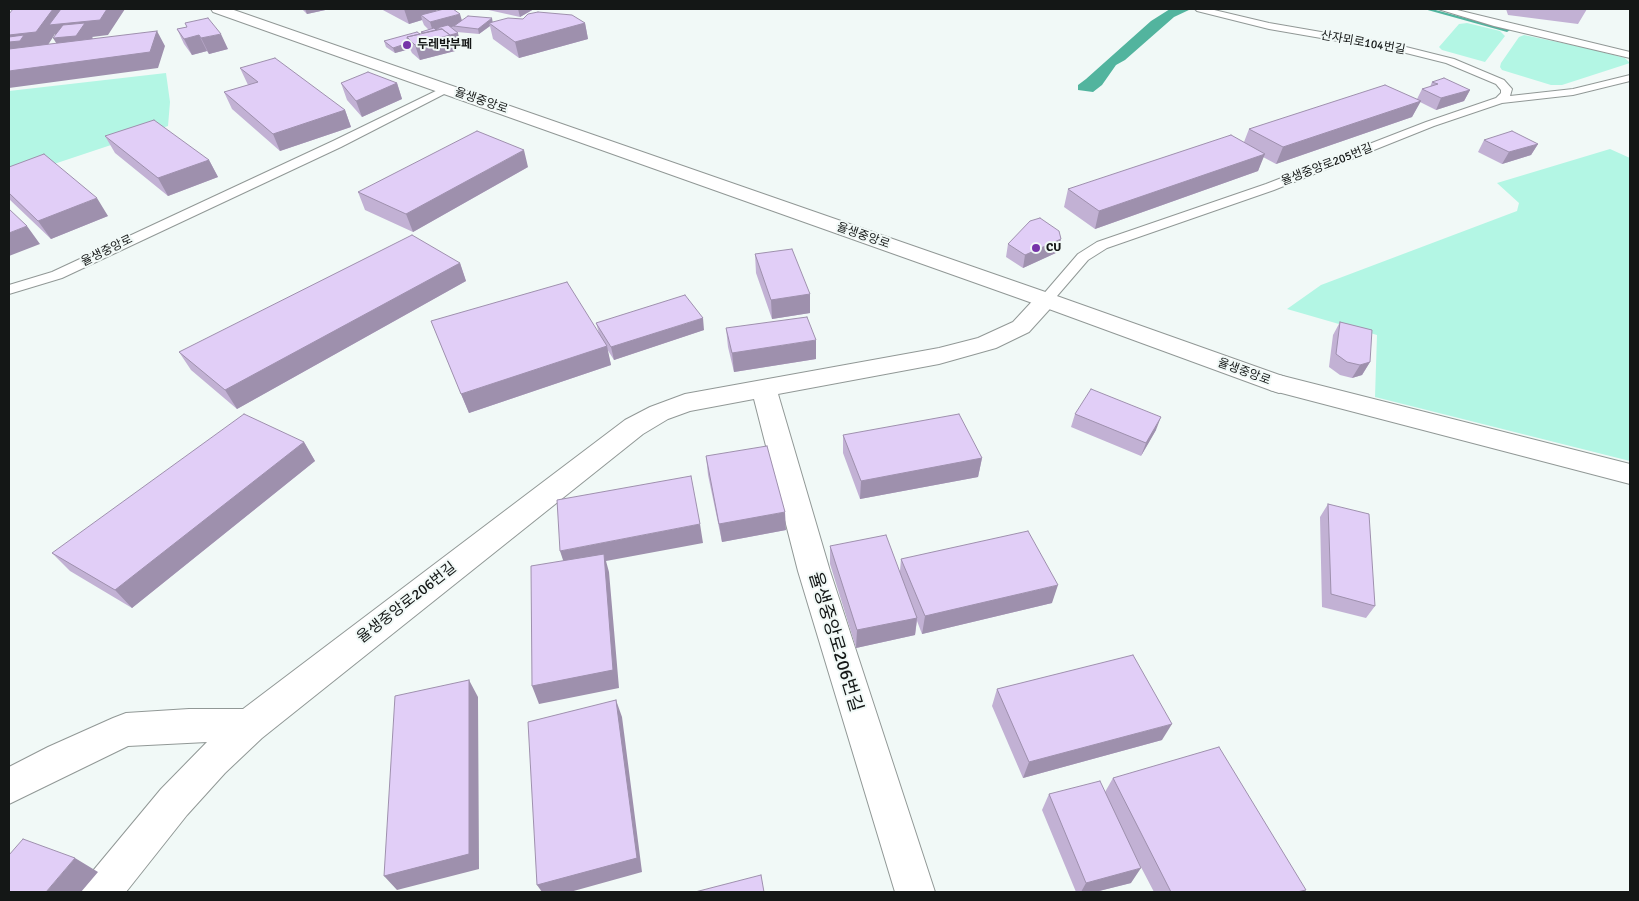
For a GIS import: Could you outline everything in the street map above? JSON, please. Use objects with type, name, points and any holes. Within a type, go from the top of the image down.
[{"type":"street","name":"율생중앙로","points":[[218,9],[1046,300],[1279,384],[1630,474]]},
{"type":"street","name":"율생중앙로206번길","points":[[101,892],[174,802],[212,761],[249,726],[634,428],[659,413],[685,403],[938,356],[987,343],[1021,327],[1046,300]]},
{"type":"street","name":"율생중앙로206번길","points":[[764,389],[814,572],[915,892]]},
{"type":"street","points":[[9,786],[126,730],[190,725],[249,726]]},
{"type":"lane","name":"산자뫼로104번길","points":[[1202,9],[1295,31],[1402,49],[1450,62],[1500,82],[1507,89],[1506,94],[1500,100]]},
{"type":"lane","points":[[1443,9],[1496,24],[1630,55]]},
{"type":"lane","name":"율생중앙로205번길","points":[[1046,300],[1083,258],[1102,246],[1270,187],[1430,124],[1500,100],[1573,92],[1630,78]]},
{"type":"lane","name":"율생중앙로","points":[[9,290],[57,275],[345,140],[446,89]]},
{"type":"shaded area","points":[[1170,9],[1191,9],[1174,17],[1125,60],[1116,65],[1102,85],[1093,92],[1078,90],[1078,85],[1151,21]]},
{"type":"shaded area","points":[[1467,23],[1500,31],[1505,36],[1485,62],[1442,50],[1439,47],[1459,24]]},
{"type":"shaded area","points":[[1524,35],[1591,49],[1625,58],[1630,63],[1562,85],[1551,85],[1502,70],[1500,67],[1519,37]]},
{"type":"shaded area","points":[[166,73],[170,102],[168,126],[9,179],[9,91]]},
{"type":"shaded area","points":[[1610,149],[1630,158],[1630,461],[1375,397],[1377,335],[1287,309],[1321,285],[1517,211],[1519,203],[1497,183]]},
{"type":"building","points":[[13,9],[53,9],[36,32],[9,35],[9,14]]},
{"type":"building","points":[[61,9],[107,9],[100,20],[49,25]]},
{"type":"building","points":[[444,9],[453,9],[460,14],[430,22],[421,15]]},
{"type":"building","points":[[538,12],[572,15],[585,23],[515,42],[489,23],[508,18],[523,19],[528,14]]},
{"type":"building","points":[[468,16],[492,18],[478,29],[454,26]]},
{"type":"building","points":[[208,18],[221,34],[201,38],[199,35],[184,39],[177,29],[187,27],[185,23]]},
{"type":"building","points":[[85,23],[76,36],[53,38],[63,25]]},
{"type":"building","points":[[448,25],[458,33],[450,35],[437,28]]},
{"type":"building","points":[[434,28],[436,30],[421,32]]},
{"type":"building","points":[[442,29],[450,35],[415,45],[407,37]]},
{"type":"building","points":[[157,31],[150,52],[9,71],[9,49]]},
{"type":"building","points":[[417,32],[420,34],[407,37],[408,43],[393,48],[384,41]]},
{"type":"building","points":[[24,35],[20,41],[9,42],[9,37]]},
{"type":"building","points":[[275,58],[345,110],[273,134],[224,92],[258,82],[240,68]]},
{"type":"building","points":[[368,72],[397,83],[356,101],[341,83]]},
{"type":"building","points":[[1444,78],[1470,90],[1441,98],[1422,89],[1438,84],[1432,82]]},
{"type":"building","points":[[1385,85],[1421,101],[1283,147],[1249,129]]},
{"type":"building","points":[[154,120],[209,160],[158,178],[105,136]]},
{"type":"building","points":[[477,131],[524,150],[406,214],[358,192]]},
{"type":"building","points":[[1512,131],[1538,144],[1509,152],[1484,140]]},
{"type":"building","points":[[1231,135],[1265,154],[1099,211],[1068,189]]},
{"type":"building","points":[[44,154],[97,198],[38,221],[9,193],[9,167]]},
{"type":"building","points":[[9,209],[27,226],[9,233]]},
{"type":"building","points":[[1040,218],[1059,231],[1061,239],[1025,255],[1008,244],[1030,221]]},
{"type":"building","points":[[412,235],[460,263],[225,390],[179,352]]},
{"type":"building","points":[[792,249],[810,294],[771,300],[755,254]]},
{"type":"building","points":[[567,282],[607,346],[461,394],[431,321]]},
{"type":"building","points":[[685,295],[703,318],[611,347],[596,323]]},
{"type":"building","points":[[807,317],[816,340],[732,353],[726,328]]},
{"type":"building","points":[[1340,322],[1372,330],[1370,362],[1360,365],[1347,362],[1336,354]]},
{"type":"building","points":[[1091,389],[1161,417],[1146,443],[1075,414]]},
{"type":"building","points":[[244,414],[304,442],[115,590],[52,553]]},
{"type":"building","points":[[959,414],[982,458],[861,481],[843,435]]},
{"type":"building","points":[[767,446],[785,512],[719,524],[706,456]]},
{"type":"building","points":[[691,476],[700,524],[560,551],[557,500]]},
{"type":"building","points":[[1328,504],[1369,514],[1375,606],[1331,594]]},
{"type":"building","points":[[1028,531],[1058,585],[925,616],[901,559]]},
{"type":"building","points":[[886,535],[917,618],[857,630],[830,546]]},
{"type":"building","points":[[604,554],[613,670],[532,686],[531,566]]},
{"type":"building","points":[[1133,655],[1172,724],[1029,762],[997,689]]},
{"type":"building","points":[[469,680],[469,854],[384,876],[395,696]]},
{"type":"building","points":[[616,700],[637,858],[537,885],[528,722]]},
{"type":"building","points":[[1219,747],[1306,890],[1297,892],[1171,892],[1113,778]]},
{"type":"building","points":[[1100,781],[1141,868],[1086,883],[1049,794]]},
{"type":"building","points":[[23,839],[75,858],[46,892],[9,892],[9,855]]},
{"type":"building","points":[[761,875],[764,892],[695,892]]},
{"type":"waterway","points":[[1427,9],[1507,30]]},
{"type":"place","name":"두레박부페","points":[[407,45]]},
{"type":"place","name":"CU","points":[[1036,248]]}]
